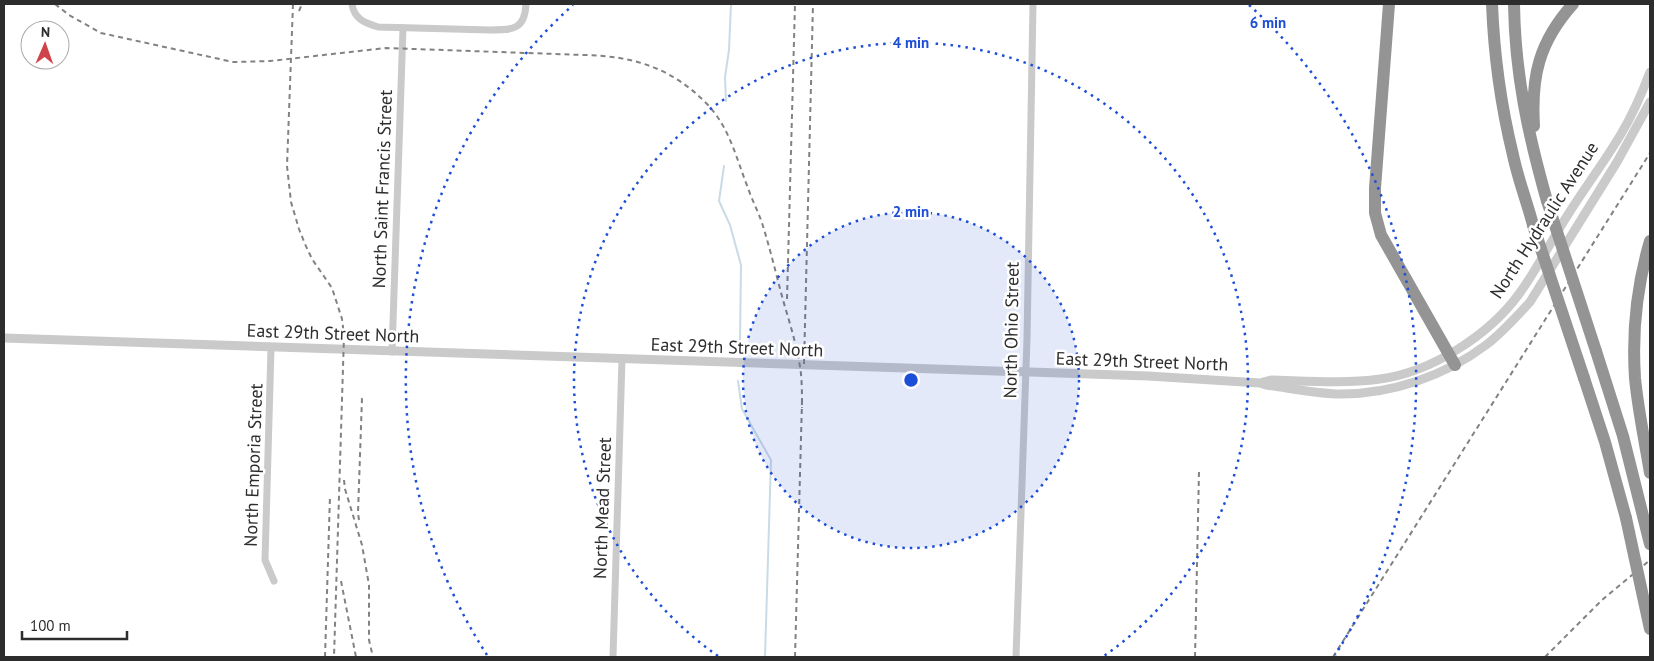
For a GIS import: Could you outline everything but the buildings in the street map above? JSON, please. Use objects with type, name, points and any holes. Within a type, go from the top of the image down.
[{"type":"highway","points":[[1389,4],[1375,188],[1376,213],[1381,235],[1455,360]]},
{"type":"highway","points":[[1492,4],[1497,68],[1513,156],[1532,228],[1541,248],[1605,442],[1626,518],[1650,629]]},
{"type":"highway","points":[[1514,4],[1520,84],[1535,159],[1624,436],[1650,544]]},
{"type":"highway","points":[[1535,159],[1533,112],[1534,86],[1538,63],[1549,36],[1561,17],[1573,4]]},
{"type":"highway","points":[[1650,241],[1641,277],[1636,310],[1634,346],[1635,378],[1650,473]]},
{"type":"street","points":[[352,4],[358,18],[363,23],[378,27],[507,30],[516,27],[523,20],[526,4]]},
{"type":"street","name":"North Ohio Street","points":[[1016,657],[1026,372],[1033,4]]},
{"type":"street","name":"North Saint Francis Street","points":[[392,352],[403,28]]},
{"type":"street","name":"North Hydraulic Avenue","points":[[1455,360],[1459,349],[1496,320],[1519,294],[1620,135],[1638,103],[1650,72]]},
{"type":"street","name":"North Hydraulic Avenue","points":[[1260,382],[1271,380],[1345,382],[1382,379],[1455,360],[1488,344],[1530,302],[1617,162],[1650,102]]},
{"type":"street","name":"East 29th Street North","points":[[4,338],[1148,376],[1260,382]]},
{"type":"street","name":"North Emporia Street","points":[[271,348],[265,560],[274,581]]},
{"type":"street","name":"North Mead Street","points":[[613,657],[622,359]]},
{"type":"waterway","points":[[726,101],[725,77],[729,50],[731,4]]},
{"type":"waterway","points":[[724,166],[719,201],[730,225],[741,265],[740,341]]},
{"type":"waterway","points":[[738,381],[742,409],[771,460],[765,657]]},
{"type":"railway","points":[[55,4],[69,15],[101,33],[233,62],[270,61],[386,48],[602,56],[636,61],[666,73],[680,81],[707,104],[715,113],[732,144],[762,223],[794,337],[801,374],[802,408]]},
{"type":"railway","points":[[293,4],[287,166],[291,202],[299,229],[312,259],[332,288],[342,319],[344,335],[334,657]]},
{"type":"railway","points":[[299,11],[302,4]]},
{"type":"railway","points":[[787,299],[795,4]]},
{"type":"railway","points":[[804,364],[813,4]]},
{"type":"railway","points":[[1333,657],[1650,153]]},
{"type":"railway","points":[[359,520],[362,398]]},
{"type":"railway","points":[[795,657],[802,401]]},
{"type":"railway","points":[[1195,657],[1199,471]]},
{"type":"railway","points":[[344,480],[362,545],[369,585],[369,640],[373,657]]},
{"type":"railway","points":[[325,657],[330,496]]},
{"type":"railway","points":[[1545,657],[1602,600],[1650,560]]},
{"type":"railway","points":[[341,581],[356,657]]}]
